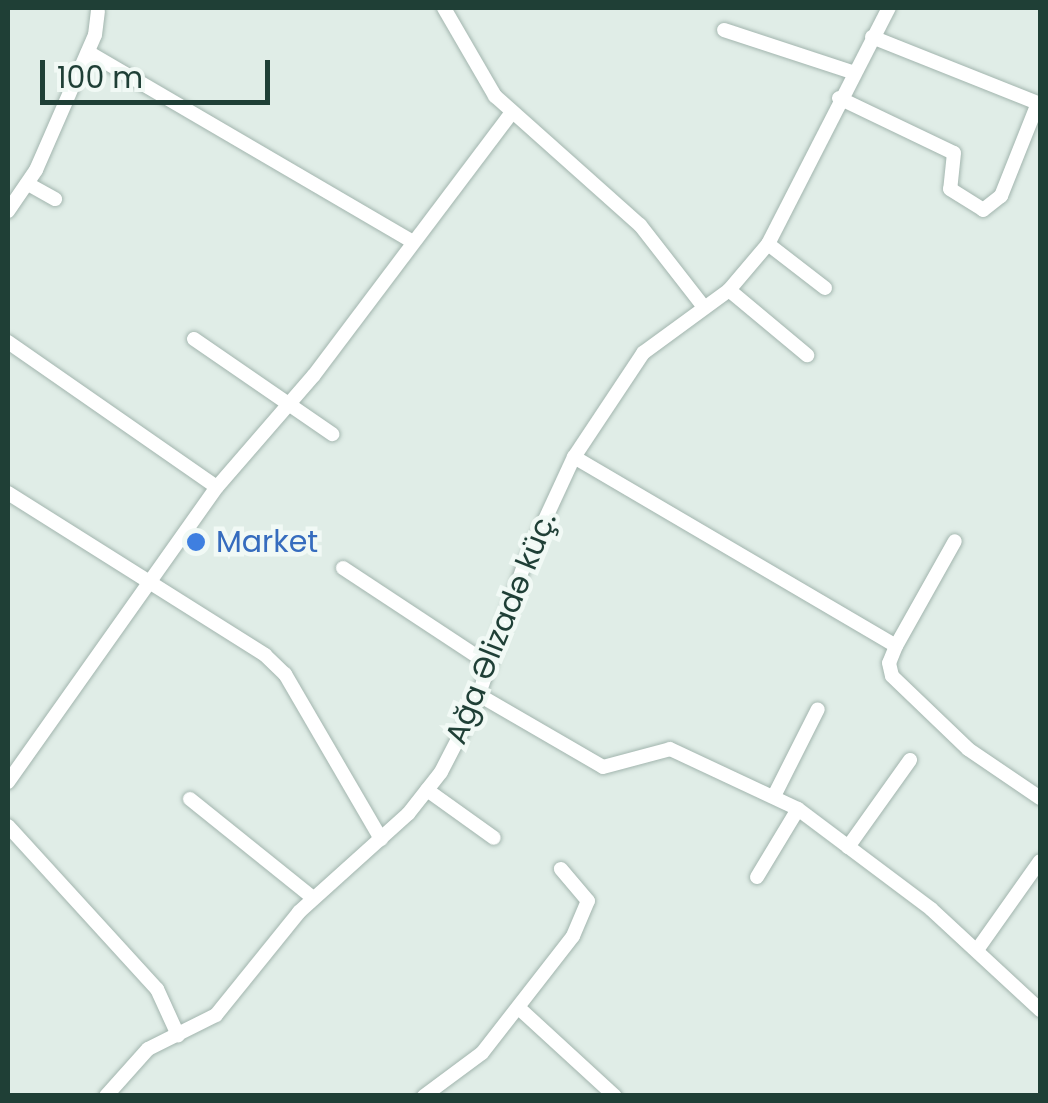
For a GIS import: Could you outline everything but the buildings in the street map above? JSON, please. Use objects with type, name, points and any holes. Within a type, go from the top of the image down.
[{"type":"street","points":[[444,8],[511,114],[640,225],[703,306]]},
{"type":"street","name":"Ağa Əlizadə küç.","points":[[106,1096],[148,1049],[216,1015],[312,898],[382,840],[427,790],[479,695],[538,531],[574,457],[643,353],[728,290],[768,244],[852,72],[888,8]]},
{"type":"street","points":[[8,211],[28,184],[88,52],[96,9]]},
{"type":"street","points":[[724,30],[852,72]]},
{"type":"street","points":[[839,98],[954,153],[950,188],[984,210],[1001,196],[1039,103],[872,37]]},
{"type":"street","points":[[88,52],[411,241]]},
{"type":"street","points":[[8,782],[216,487],[288,402],[511,114]]},
{"type":"street","points":[[28,184],[56,199]]},
{"type":"street","points":[[768,244],[824,288]]},
{"type":"street","points":[[728,290],[807,355]]},
{"type":"street","points":[[194,339],[332,434]]},
{"type":"street","points":[[8,342],[216,487]]},
{"type":"street","points":[[574,457],[896,646]]},
{"type":"street","points":[[8,493],[151,582],[284,674],[382,840]]},
{"type":"street","points":[[955,541],[888,663],[892,676],[957,740],[1040,798]]},
{"type":"street","points":[[343,568],[490,665]]},
{"type":"street","points":[[479,695],[603,767],[670,750],[798,809],[977,950],[1040,1010]]},
{"type":"street","points":[[774,796],[818,709]]},
{"type":"street","points":[[848,847],[910,760]]},
{"type":"street","points":[[427,790],[494,838]]},
{"type":"street","points":[[190,799],[312,898]]},
{"type":"street","points":[[757,877],[798,809]]},
{"type":"street","points":[[8,826],[156,989],[178,1035]]},
{"type":"street","points":[[977,950],[1040,861]]},
{"type":"street","points":[[424,1096],[452,1080],[521,1010],[588,910],[584,890],[562,868]]},
{"type":"street","points":[[521,1010],[616,1096]]},
{"type":"place","name":"Market","points":[[196,542]]}]
